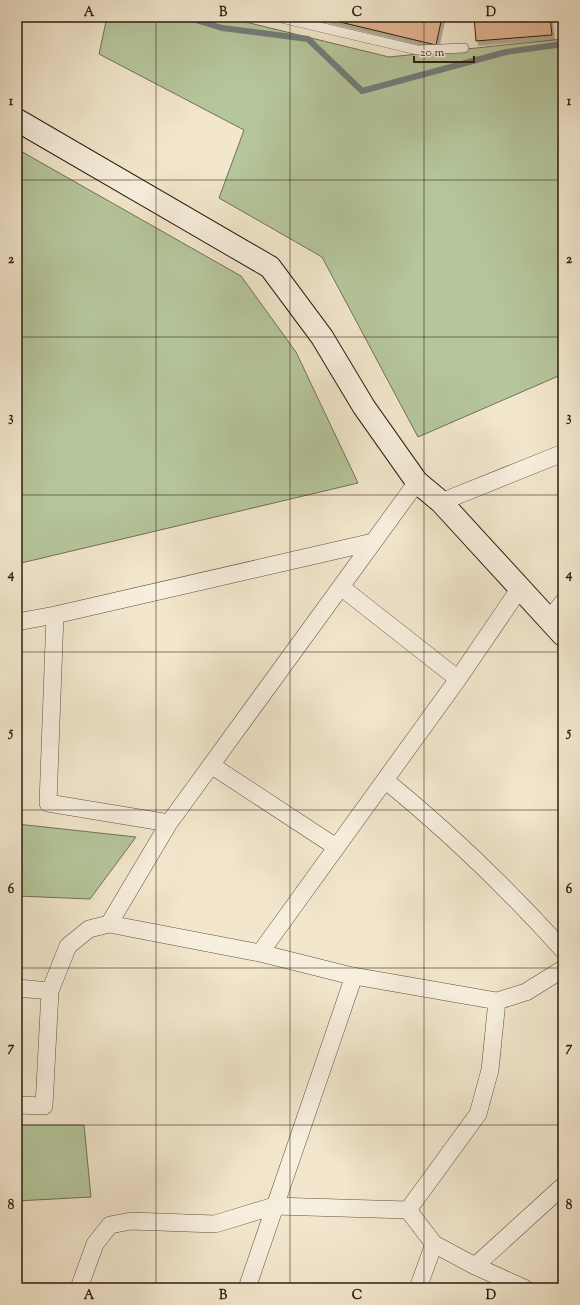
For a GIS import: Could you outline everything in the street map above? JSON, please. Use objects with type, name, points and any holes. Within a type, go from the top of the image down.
[{"type":"street","points":[[17,120],[270,267],[322,337],[364,407],[416,482],[441,502],[556,628]]},
{"type":"street","points":[[441,502],[563,453]]},
{"type":"street","points":[[109,924],[170,823],[416,482]]},
{"type":"street","points":[[17,622],[55,615],[373,542]]},
{"type":"street","points":[[341,586],[458,679]]},
{"type":"street","points":[[260,953],[458,679],[520,588]]},
{"type":"street","points":[[556,628],[563,602]]},
{"type":"street","points":[[55,615],[48,803],[170,823]]},
{"type":"street","points":[[211,766],[336,847]]},
{"type":"street","points":[[385,780],[421,809],[486,868],[563,950]]},
{"type":"street","points":[[17,1105],[44,1106],[50,991],[68,946],[89,929],[109,924],[260,953],[354,976],[497,1001],[526,992],[563,969]]},
{"type":"street","points":[[247,1288],[354,976]]},
{"type":"street","points":[[17,988],[50,991]]},
{"type":"street","points":[[408,1210],[478,1114],[490,1070],[497,1001]]},
{"type":"street","points":[[476,1266],[563,1186]]},
{"type":"street","points":[[80,1288],[95,1244],[110,1225],[131,1221],[215,1224],[274,1206],[408,1210]]},
{"type":"street","points":[[408,1210],[434,1244],[476,1266],[524,1288]]},
{"type":"street","points":[[418,1288],[434,1244]]},
{"type":"lane","points":[[277,17],[417,50],[464,48]]},
{"type":"green space","points":[[107,17],[225,17],[389,57],[563,39],[563,374],[418,437],[322,257],[219,198],[244,130],[99,54]]},
{"type":"green space","points":[[17,149],[241,276],[296,352],[358,483],[17,564]]},
{"type":"green space","points":[[17,824],[136,837],[90,899],[17,896]]},
{"type":"green space","points":[[17,1125],[84,1125],[91,1197],[17,1201]]},
{"type":"building","points":[[319,17],[442,17],[436,45]]},
{"type":"building","points":[[474,17],[550,17],[552,35],[476,41]]},
{"type":"waterway","points":[[186,17],[222,28],[308,39],[362,91],[506,52],[563,44]]}]
